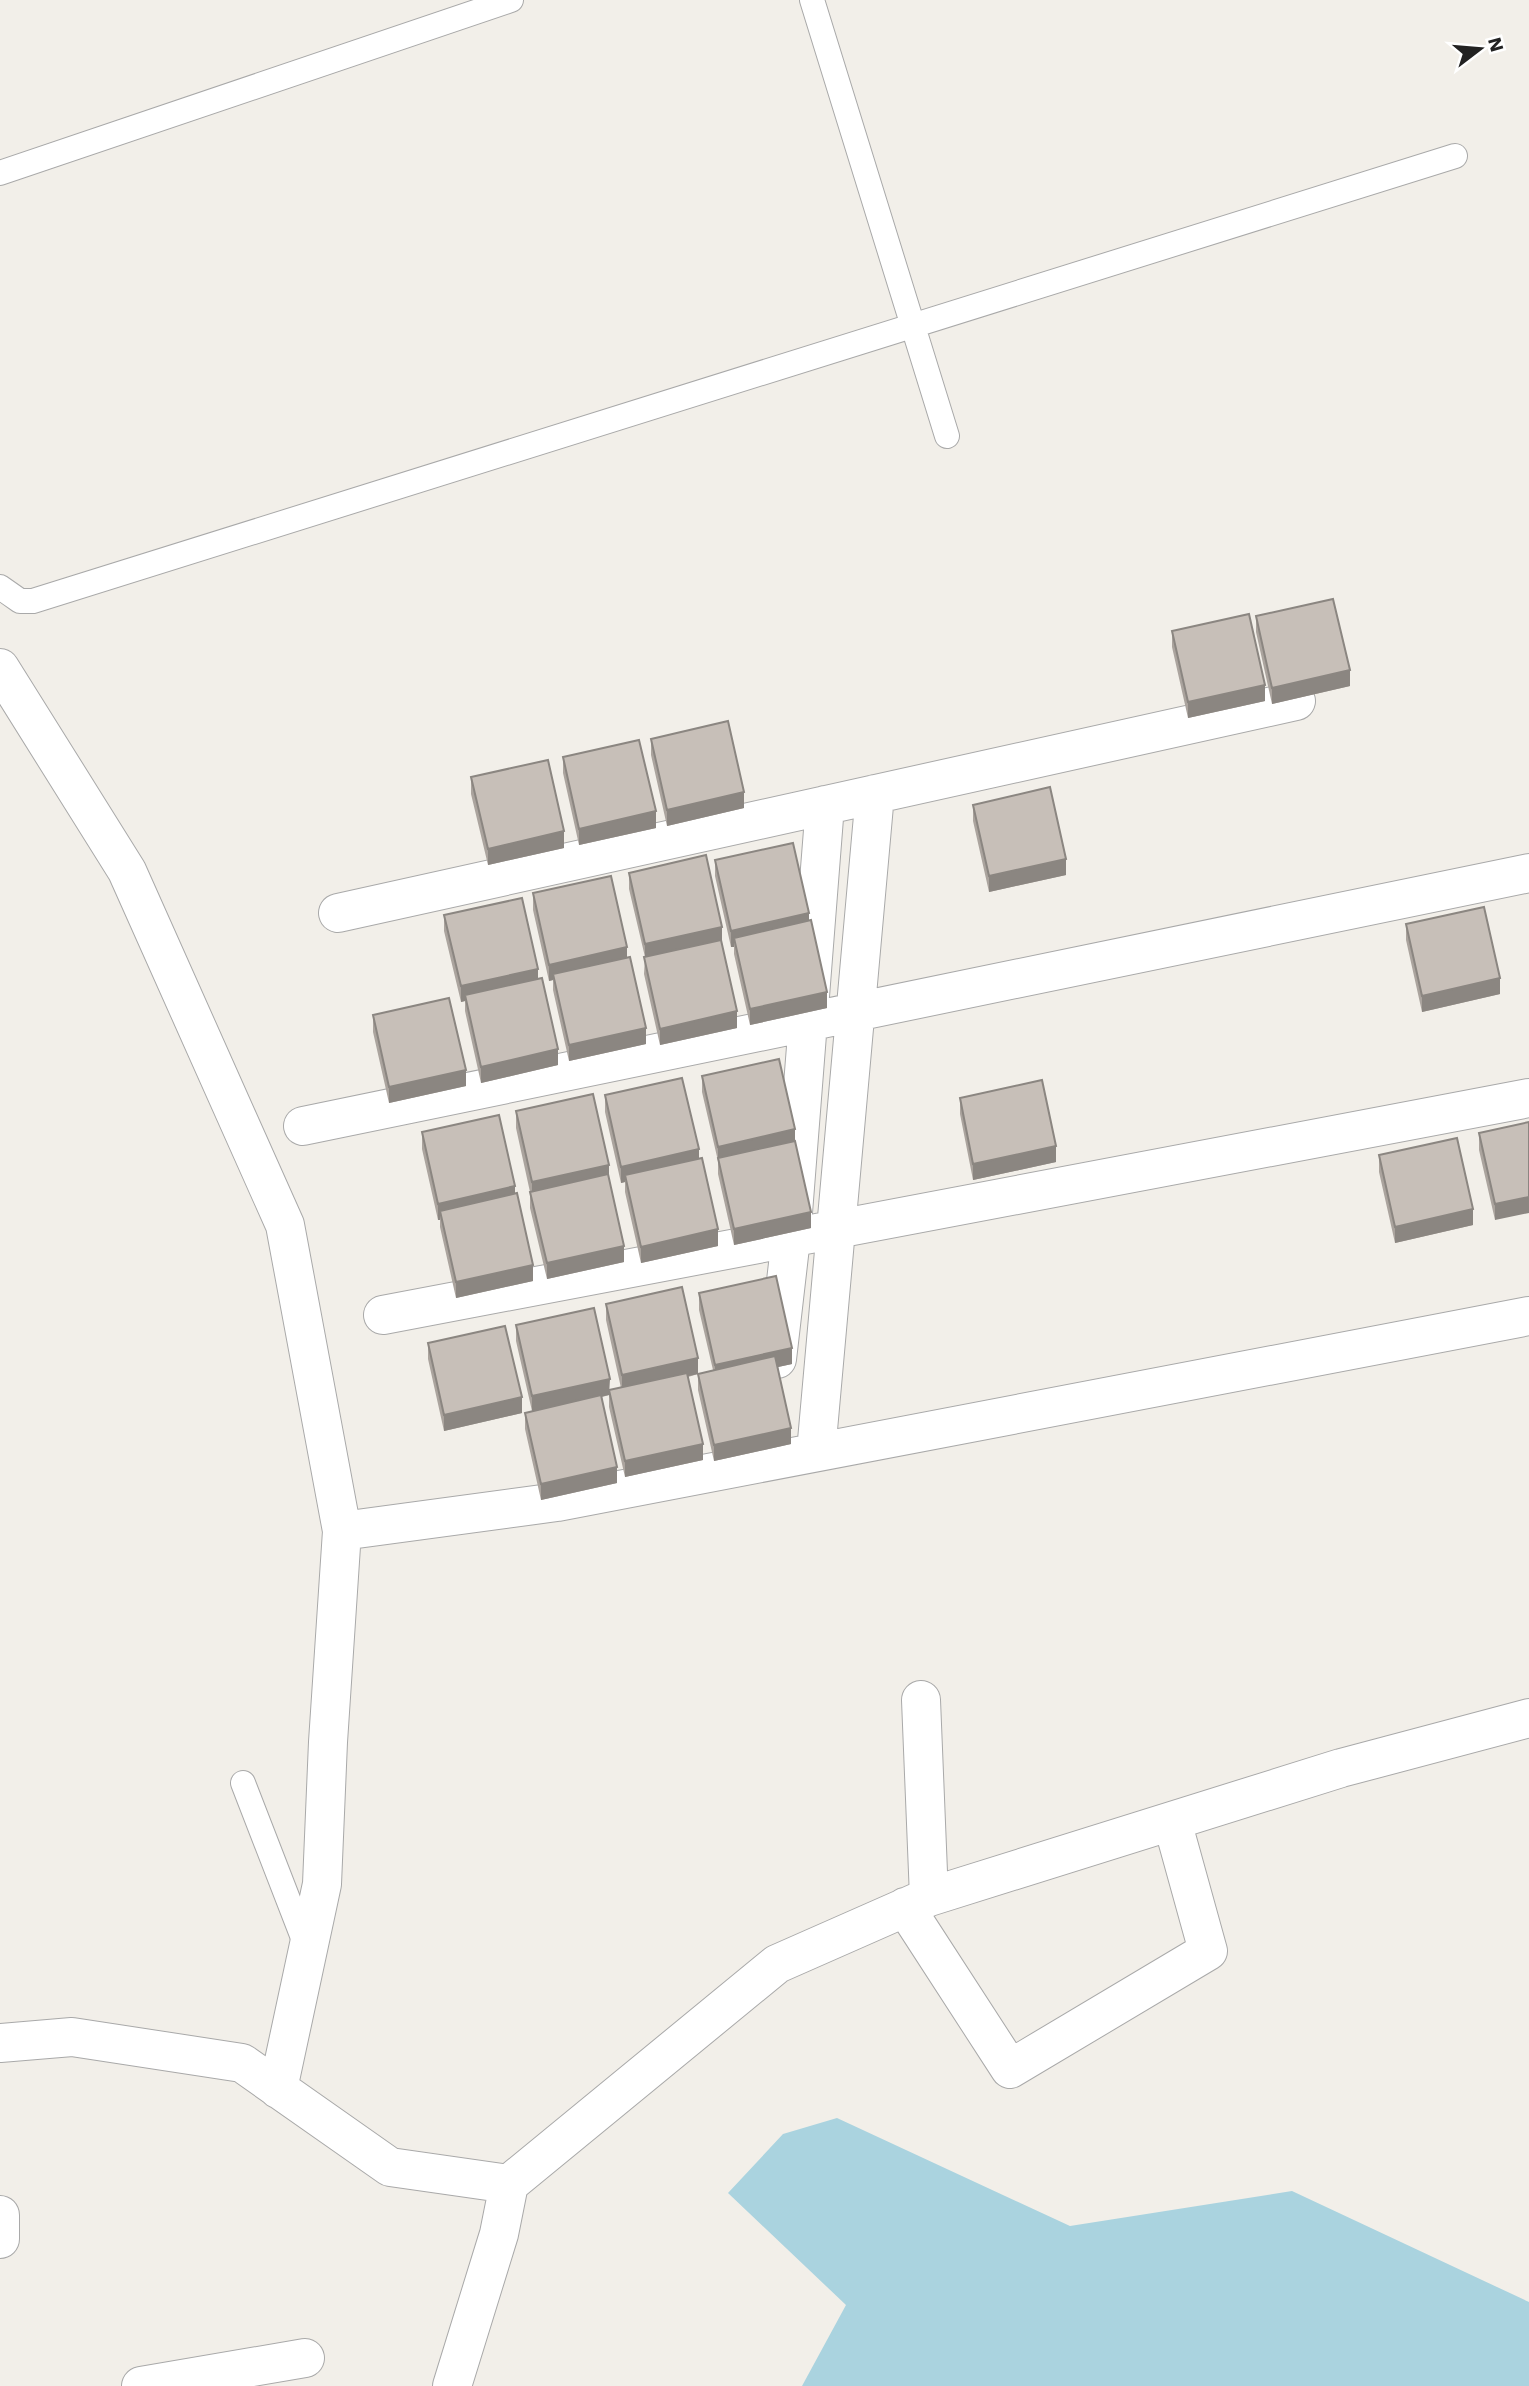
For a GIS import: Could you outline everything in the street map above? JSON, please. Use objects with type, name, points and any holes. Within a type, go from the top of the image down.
[{"type":"street","points":[[0,668],[127,871],[285,1225],[342,1531],[322,1884],[278,2090]]},
{"type":"street","points":[[338,913],[1296,701]]},
{"type":"street","points":[[816,1452],[875,794]]},
{"type":"street","points":[[765,1462],[791,1238],[825,805]]},
{"type":"street","points":[[303,1126],[1529,873]]},
{"type":"street","points":[[383,1315],[1529,1098]]},
{"type":"street","points":[[342,1531],[557,1502],[1529,1316]]},
{"type":"street","points":[[921,1700],[917,1902],[1010,2069],[1208,1951],[1172,1821]]},
{"type":"street","points":[[452,2386],[499,2234],[509,2184],[776,1964],[917,1902],[1341,1768],[1529,1718]]},
{"type":"street","points":[[0,2043],[72,2037],[242,2063],[390,2167],[509,2184]]},
{"type":"street","points":[[0,2215],[0,2239]]},
{"type":"street","points":[[141,2386],[233,2378],[304,2358]]},
{"type":"lane","points":[[0,173],[510,0]]},
{"type":"lane","points":[[812,0],[947,436]]},
{"type":"lane","points":[[0,587],[20,601],[33,601],[1455,156]]},
{"type":"lane","points":[[243,1783],[308,1950]]},
{"type":"water","points":[[837,2118],[1070,2226],[1292,2191],[1529,2302],[1529,2386],[802,2386],[846,2305],[728,2193],[783,2134]]},
{"type":"building","points":[[1333,599],[1350,670],[1272,688],[1256,616]]},
{"type":"building","points":[[1249,614],[1265,685],[1188,702],[1172,631]]},
{"type":"building","points":[[728,721],[744,792],[667,810],[651,739]]},
{"type":"building","points":[[639,740],[656,811],[579,829],[563,757]]},
{"type":"building","points":[[548,760],[564,831],[488,849],[471,777]]},
{"type":"building","points":[[1050,787],[1066,859],[989,876],[973,805]]},
{"type":"building","points":[[793,843],[809,913],[731,931],[715,860]]},
{"type":"building","points":[[706,855],[722,927],[645,944],[629,873]]},
{"type":"building","points":[[611,876],[627,947],[549,965],[533,893]]},
{"type":"building","points":[[522,898],[538,969],[461,986],[444,915]]},
{"type":"building","points":[[1484,907],[1500,978],[1422,996],[1406,924]]},
{"type":"building","points":[[811,920],[827,992],[750,1009],[734,938]]},
{"type":"building","points":[[721,940],[737,1011],[660,1029],[644,957]]},
{"type":"building","points":[[630,957],[646,1028],[569,1045],[553,974]]},
{"type":"building","points":[[542,978],[558,1049],[481,1067],[465,995]]},
{"type":"building","points":[[449,998],[466,1070],[389,1087],[373,1015]]},
{"type":"building","points":[[779,1059],[795,1129],[718,1147],[702,1076]]},
{"type":"building","points":[[682,1078],[699,1149],[621,1167],[605,1095]]},
{"type":"building","points":[[1042,1080],[1056,1146],[973,1164],[960,1098]]},
{"type":"building","points":[[593,1094],[609,1165],[532,1182],[516,1111]]},
{"type":"building","points":[[499,1115],[515,1186],[438,1204],[422,1132]]},
{"type":"building","points":[[1529,1122],[1529,1197],[1495,1204],[1479,1133]]},
{"type":"building","points":[[1457,1138],[1473,1209],[1395,1227],[1379,1155]]},
{"type":"building","points":[[795,1141],[811,1212],[734,1229],[718,1158]]},
{"type":"building","points":[[702,1158],[718,1229],[641,1247],[625,1175]]},
{"type":"building","points":[[608,1174],[624,1246],[547,1263],[530,1192]]},
{"type":"building","points":[[517,1193],[533,1265],[456,1282],[440,1211]]},
{"type":"building","points":[[776,1276],[792,1348],[715,1365],[699,1293]]},
{"type":"building","points":[[682,1287],[698,1358],[622,1375],[606,1304]]},
{"type":"building","points":[[594,1308],[610,1379],[532,1396],[516,1325]]},
{"type":"building","points":[[505,1326],[522,1397],[444,1415],[428,1343]]},
{"type":"building","points":[[775,1356],[791,1428],[714,1445],[698,1374]]},
{"type":"building","points":[[687,1373],[703,1444],[625,1461],[609,1390]]},
{"type":"building","points":[[601,1395],[617,1467],[541,1484],[525,1413]]}]
